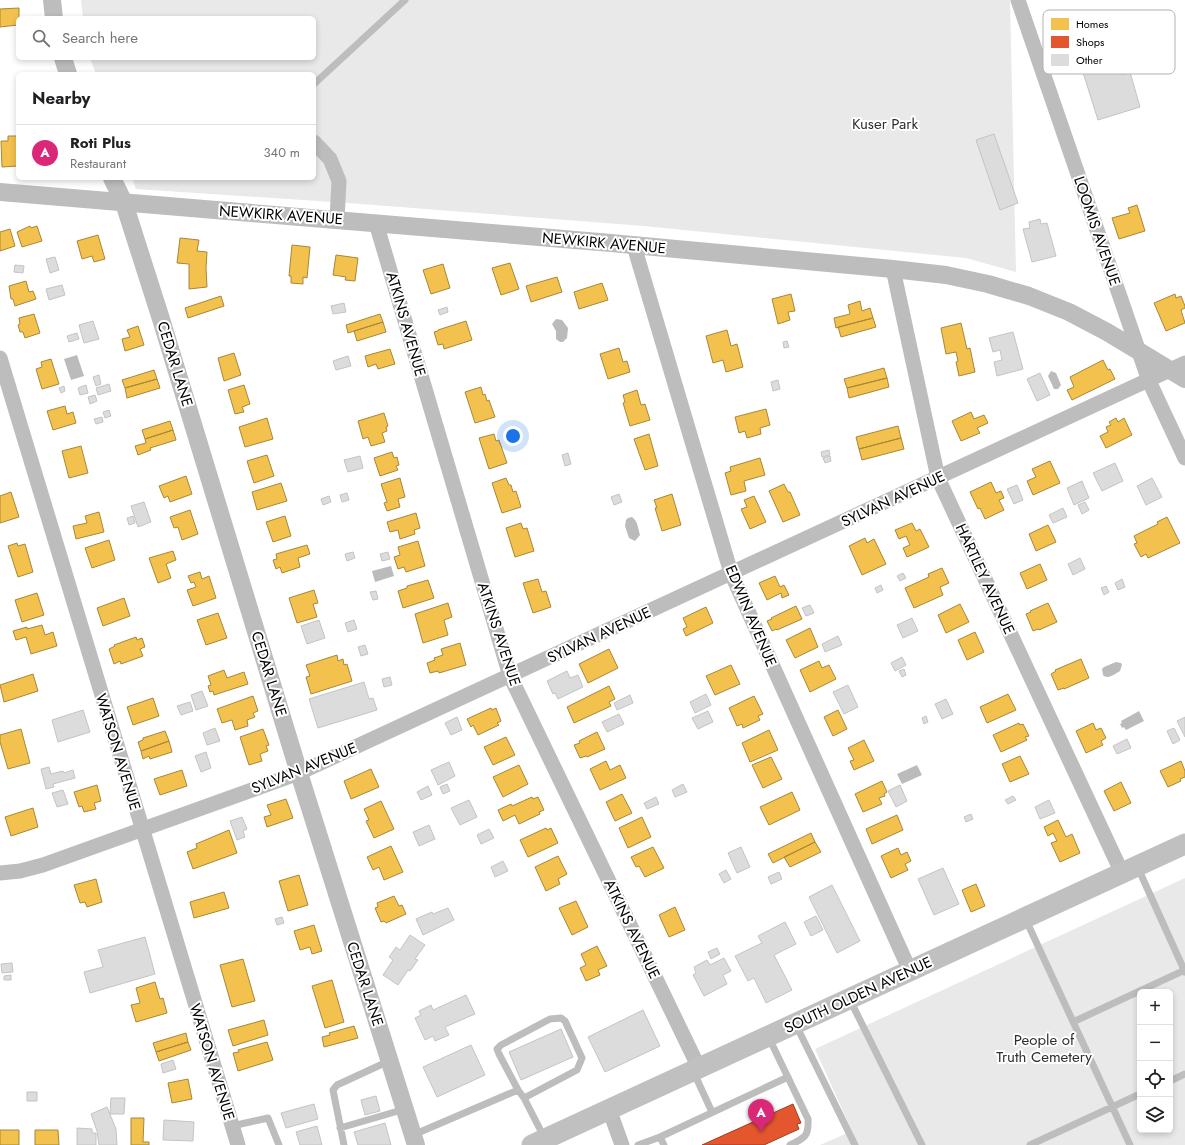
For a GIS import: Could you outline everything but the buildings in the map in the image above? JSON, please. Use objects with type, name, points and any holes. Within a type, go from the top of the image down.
[{"type":"main road","name":"SOUTH OLDEN AVENUE","points":[[539,1142],[1185,844]]},
{"type":"street","points":[[52,0],[54,16]]},
{"type":"street","name":"LOOMIS AVENUE","points":[[1018,0],[1043,73]]},
{"type":"street","points":[[64,60],[68,72]]},
{"type":"street","name":"LOOMIS AVENUE","points":[[1044,74],[1149,381],[1185,458]]},
{"type":"street","points":[[316,144],[330,159],[339,181],[337,219]]},
{"type":"street","name":"CEDAR LANE","points":[[113,180],[124,203],[161,319],[299,773],[415,1140]]},
{"type":"street","name":"NEWKIRK AVENUE","points":[[0,192],[337,219],[946,275],[988,284],[1029,296],[1069,312],[1139,351],[1180,371]]},
{"type":"street","name":"ATKINS AVENUE","points":[[376,223],[510,676],[696,1069]]},
{"type":"street","name":"EDWIN AVENUE","points":[[634,246],[731,573],[910,971]]},
{"type":"street","name":"HARTLEY AVENUE","points":[[893,269],[938,478],[1130,870]]},
{"type":"street","name":"WATSON AVENUE","points":[[0,358],[238,1145]]},
{"type":"street","name":"SYLVAN AVENUE","points":[[0,873],[20,871],[43,865],[299,773],[1149,381],[1180,371]]},
{"type":"street","points":[[609,1110],[622,1145]]},
{"type":"lane","points":[[316,82],[334,68],[405,0]]},
{"type":"lane","points":[[1073,1022],[1185,971],[1130,870]]},
{"type":"lane","points":[[1025,918],[1114,1107],[1130,1145]]},
{"type":"lane","points":[[849,999],[922,1145]]},
{"type":"lane","points":[[524,1098],[577,1070],[582,1058],[565,1022],[561,1018],[550,1019],[501,1045],[498,1049],[499,1054],[518,1090],[524,1098],[539,1142]]},
{"type":"lane","points":[[796,1024],[855,1145]]},
{"type":"lane","points":[[768,1036],[808,1119],[808,1130],[803,1139],[790,1145]]},
{"type":"lane","points":[[344,1145],[333,1090],[337,1085],[390,1061]]},
{"type":"lane","points":[[696,1069],[712,1112]]},
{"type":"lane","points":[[1173,1080],[1185,1074]]},
{"type":"lane","points":[[638,1145],[660,1137],[788,1077]]},
{"type":"lane","points":[[415,1140],[518,1090]]},
{"type":"lane","points":[[1030,1145],[1137,1096]]},
{"type":"lane","points":[[340,1128],[405,1109]]},
{"type":"lane","points":[[232,1126],[268,1118],[279,1145]]},
{"type":"lane","points":[[660,1137],[664,1145]]},
{"type":"green space","name":"Kuser Park","points":[[81,0],[1010,0],[1016,272],[966,258],[644,226],[348,203],[136,189],[133,180],[316,180],[316,72],[95,72],[91,60],[316,60],[316,16],[83,16]]},
{"type":"green space","name":"People of Truth Cemetery","points":[[1185,878],[1185,1145],[820,1145],[852,1131],[815,1049]]},
{"type":"shaded area","points":[[556,319],[562,320],[568,328],[567,338],[563,342],[556,339],[556,331],[552,324]]},
{"type":"shaded area","points":[[77,355],[84,376],[71,380],[64,359]]},
{"type":"shaded area","points":[[1051,371],[1056,373],[1061,385],[1058,389],[1054,389],[1048,376]]},
{"type":"shaded area","points":[[632,517],[637,523],[640,535],[635,541],[629,538],[625,526],[626,520]]},
{"type":"shaded area","points":[[391,566],[394,576],[375,582],[372,571]]},
{"type":"shaded area","points":[[1116,662],[1121,663],[1122,665],[1120,671],[1109,677],[1103,675],[1102,669],[1104,667]]},
{"type":"shaded area","points":[[1139,711],[1144,721],[1126,730],[1124,727],[1122,728],[1120,724],[1122,723],[1121,721]]},
{"type":"shaded area","points":[[917,765],[922,775],[902,784],[897,774]]},
{"type":"place","name":"Roti Plus","points":[[761,1132]]}]
